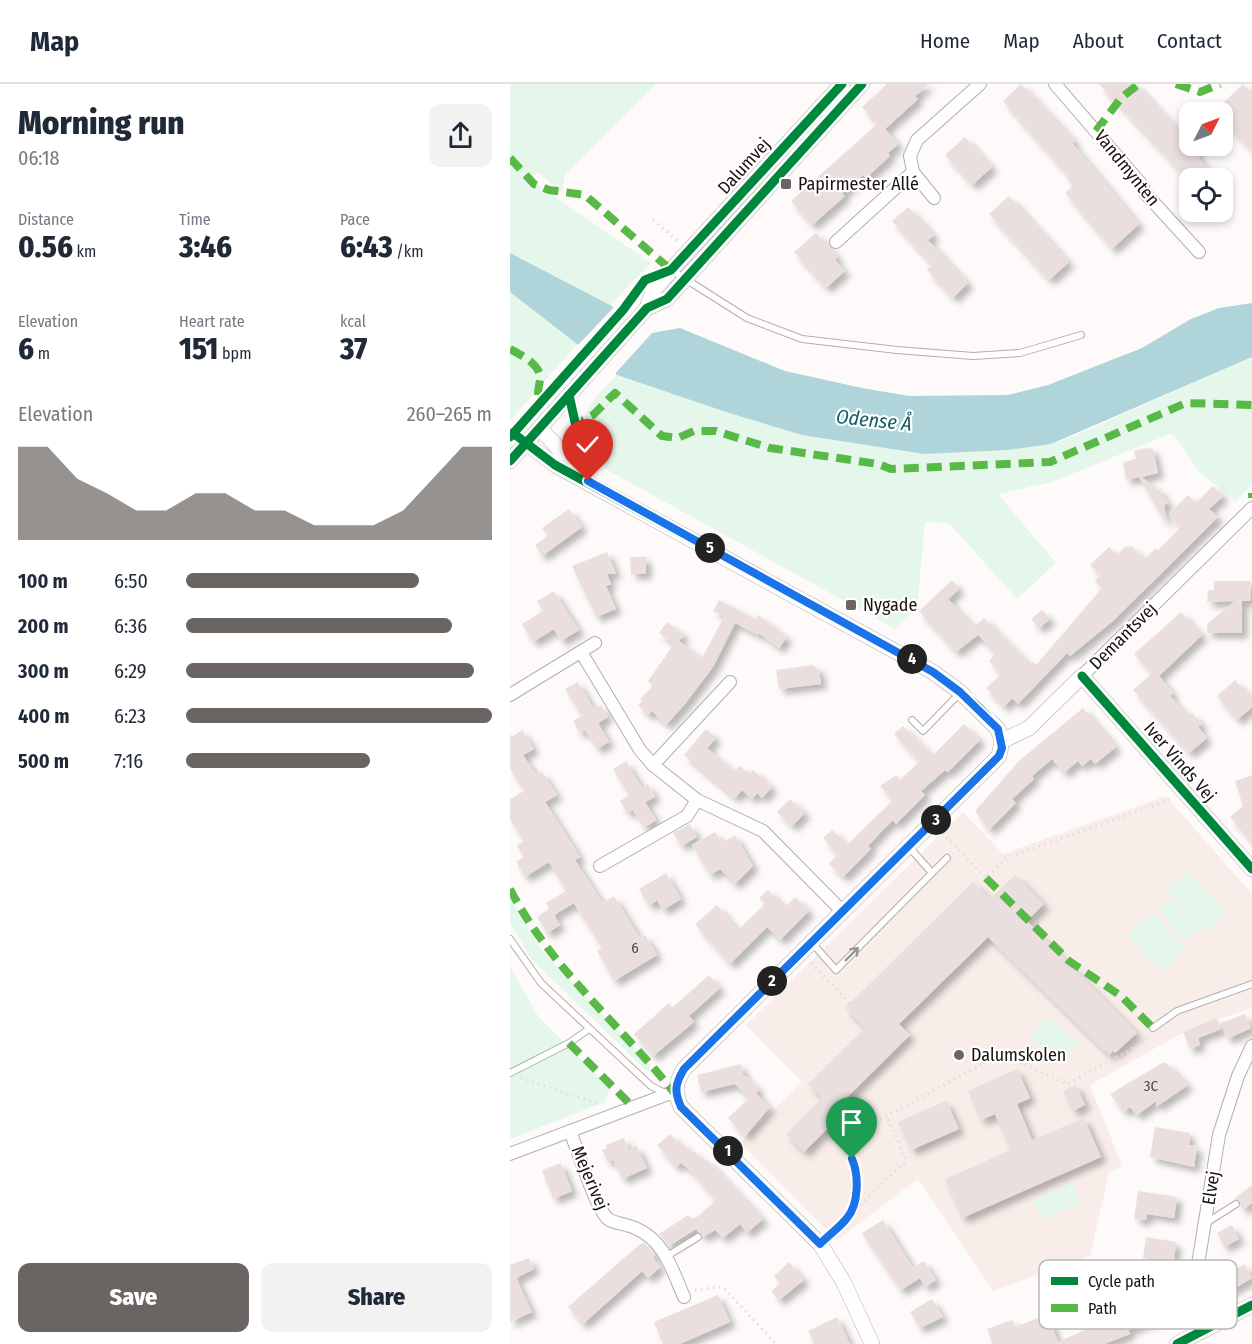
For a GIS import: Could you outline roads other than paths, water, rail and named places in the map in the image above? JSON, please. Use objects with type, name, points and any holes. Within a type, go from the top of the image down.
[{"type":"street","name":"Dalumvej","points":[[510,461],[647,308],[654,291],[671,270],[842,84]]},
{"type":"street","name":"Dalumvej","points":[[647,308],[667,299],[862,84]]},
{"type":"street","points":[[934,198],[912,172],[910,156],[917,140],[980,84]]},
{"type":"street","name":"Vandmynten","points":[[1055,84],[1142,185],[1145,193],[1199,252]]},
{"type":"street","points":[[836,242],[912,172]]},
{"type":"street","points":[[540,428],[588,481]]},
{"type":"street","points":[[526,443],[549,462],[900,651],[960,692],[998,729],[1002,741],[999,756],[684,1069],[675,1084],[672,1095],[681,1107],[820,1244],[843,1281],[872,1344]]},
{"type":"street","name":"Demantsvej","points":[[1002,741],[1029,728],[1252,508]]},
{"type":"street","points":[[510,695],[595,643]]},
{"type":"street","points":[[581,652],[640,750],[653,765],[697,800],[763,831],[843,912]]},
{"type":"street","name":"Iver Vinds Vej","points":[[1082,676],[1252,869]]},
{"type":"street","points":[[653,765],[730,682]]},
{"type":"street","points":[[600,866],[687,816],[697,800]]},
{"type":"street","name":"Elvej","points":[[1199,1260],[1219,1135],[1238,1077],[1252,1046]]},
{"type":"street","name":"Mejerivej","points":[[510,1154],[672,1095]]},
{"type":"street","name":"Mejerivej","points":[[570,1131],[600,1207],[609,1219],[635,1228],[651,1237],[667,1256],[684,1297]]},
{"type":"street","points":[[1237,1313],[1252,1305]]},
{"type":"street","name":"Elvej","points":[[1199,1329],[1201,1333]]},
{"type":"street","points":[[1177,1344],[1208,1329]]},
{"type":"lane","points":[[671,270],[747,318],[802,339],[972,356],[1020,353],[1081,335]]},
{"type":"lane","points":[[912,720],[923,731],[960,692]]},
{"type":"lane","points":[[909,847],[932,873]]},
{"type":"lane","points":[[806,948],[836,970],[947,858]]},
{"type":"lane","points":[[510,939],[541,983],[651,1086],[672,1095]]},
{"type":"lane","points":[[1153,1028],[1177,1011],[1252,984]]},
{"type":"lane","points":[[510,1073],[569,1043],[589,1029]]},
{"type":"lane","points":[[1205,1224],[1236,1204]]},
{"type":"lane","points":[[667,1256],[698,1238]]},
{"type":"water","name":"Odense Å","points":[[510,253],[610,305],[652,333],[680,328],[785,371],[909,396],[1008,395],[1048,385],[1142,348],[1191,319],[1219,308],[1252,303],[1252,357],[1051,444],[1008,450],[924,454],[802,435],[617,375],[510,292]]},
{"type":"place","name":"Papirmester Allé","points":[[786,184]]},
{"type":"place","name":"Nygade","points":[[851,605]]},
{"type":"place","name":"Dalumskolen","points":[[959,1055]]}]
